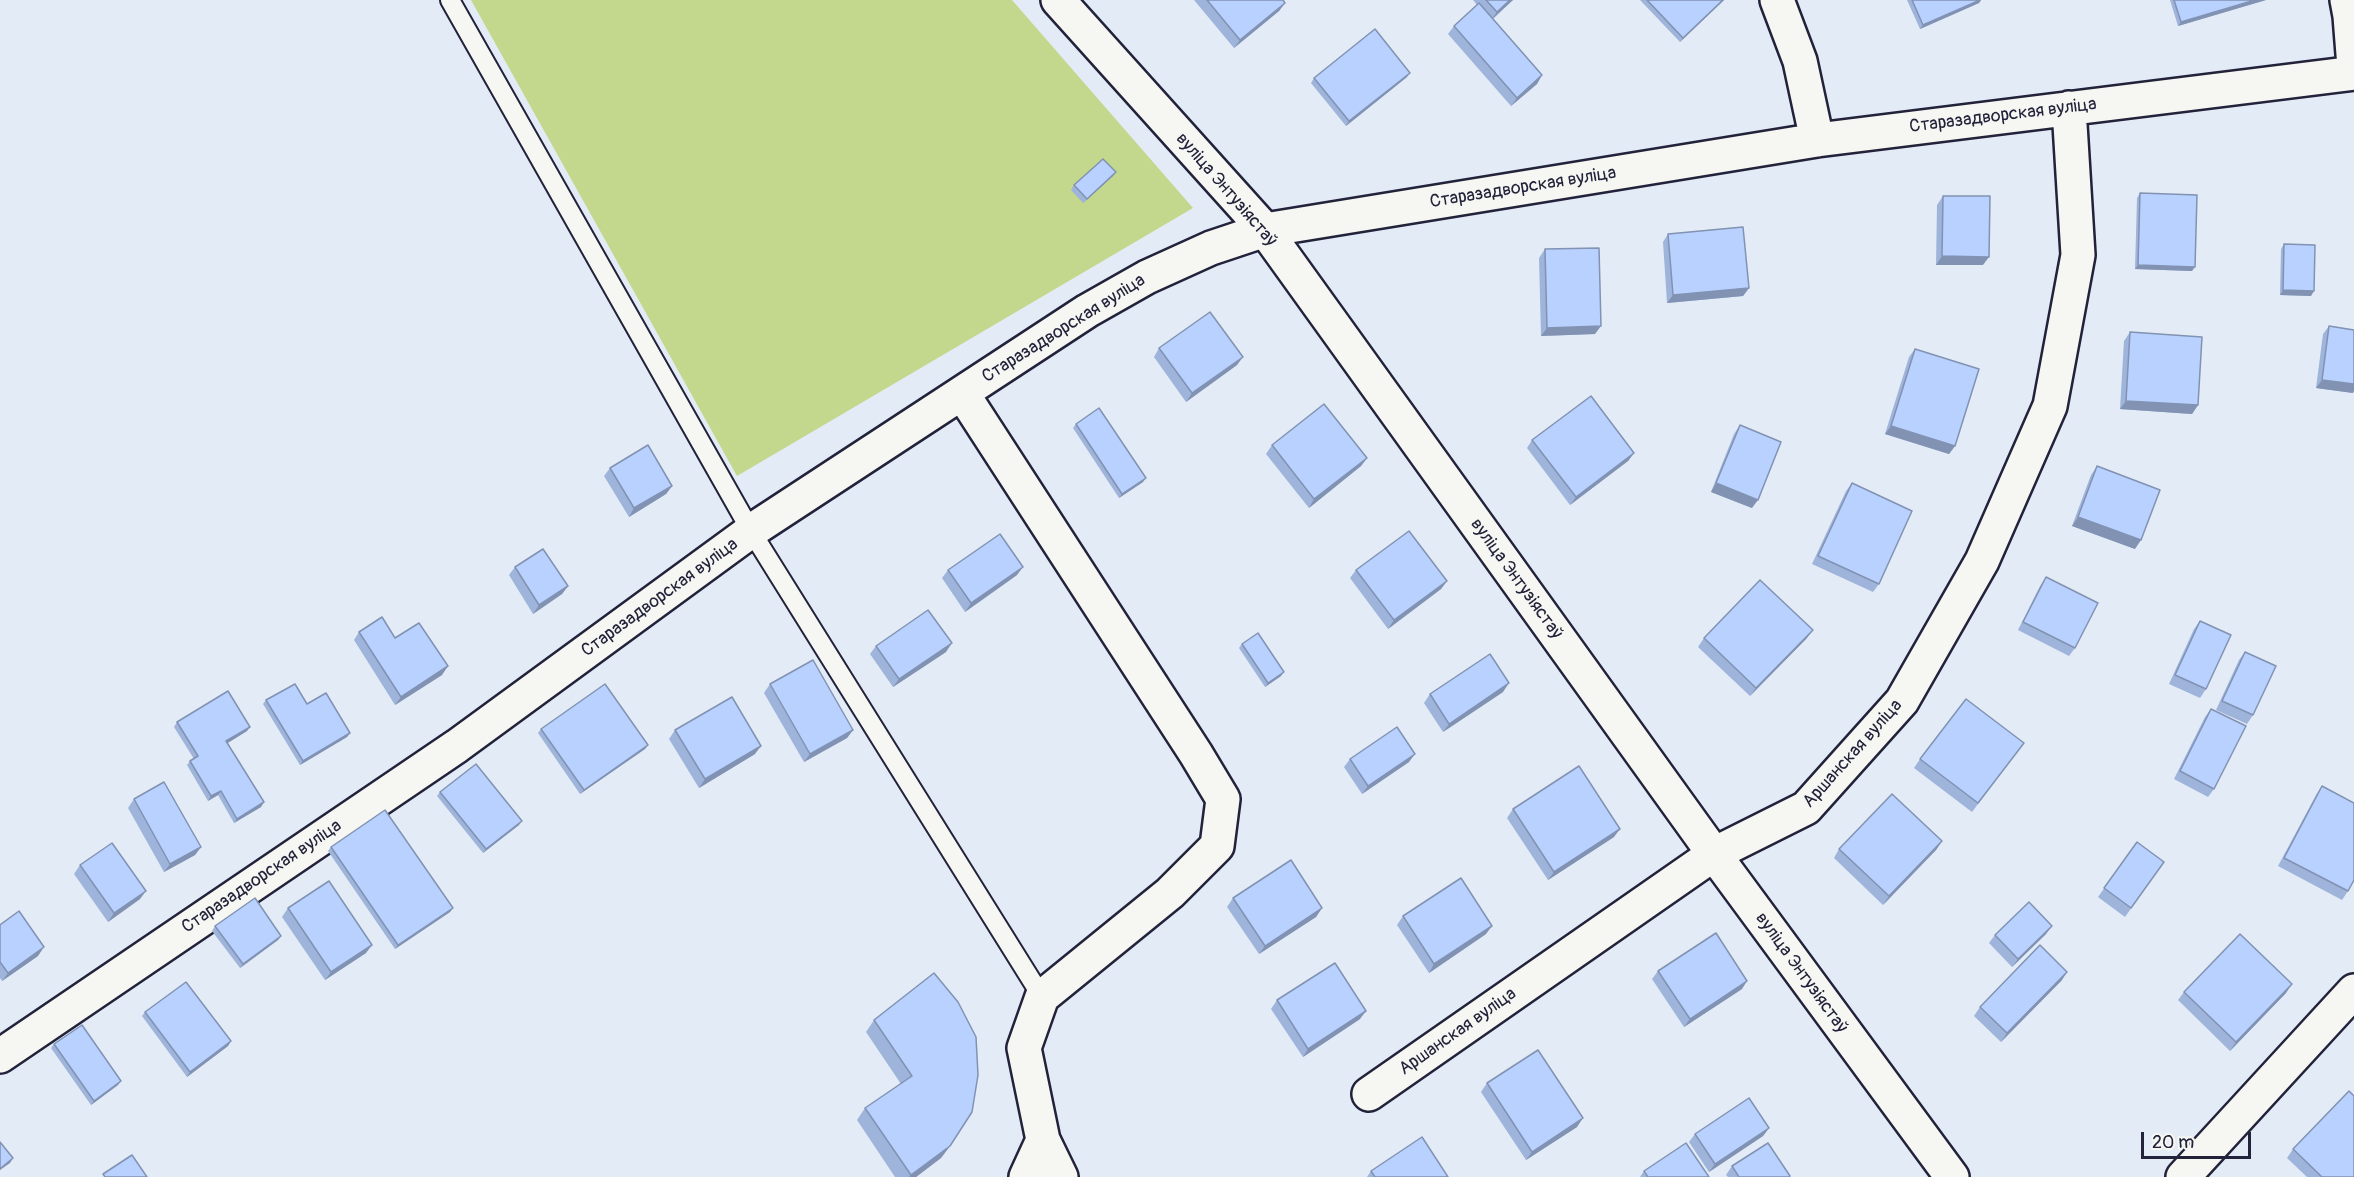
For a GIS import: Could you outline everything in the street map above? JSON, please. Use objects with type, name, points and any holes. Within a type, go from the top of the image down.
[{"type":"street","name":"вуліца Энтузіястаў","points":[[1058,0],[1265,230],[1714,855],[1952,1177]]},
{"type":"street","points":[[1777,0],[1800,61],[1817,140]]},
{"type":"street","points":[[2347,0],[2354,67]]},
{"type":"street","name":"Старазадворская вуліца","points":[[0,1056],[457,746],[751,531],[1087,311],[1147,277],[1211,249],[1265,230],[1817,140],[2354,73]]},
{"type":"street","name":"Аршанская вуліца","points":[[1369,1094],[1714,855],[1806,808],[1902,701],[1982,561],[2050,406],[2078,255],[2069,108]]},
{"type":"street","points":[[962,393],[1190,744],[1223,799],[1217,846],[1170,893],[1042,997],[1024,1048],[1043,1140],[1061,1177]]},
{"type":"street","points":[[2183,1177],[2354,991]]},
{"type":"street","points":[[1026,1177],[1043,1140]]},
{"type":"lane","points":[[450,0],[751,531],[1042,997]]},
{"type":"green space","points":[[471,0],[1012,0],[1193,208],[737,476]]},
{"type":"building","points":[[1207,0],[1283,0],[1285,3],[1240,40]]},
{"type":"building","points":[[1486,0],[1510,0],[1497,12]]},
{"type":"building","points":[[1647,0],[1723,0],[1683,38]]},
{"type":"building","points":[[1912,0],[1980,0],[1923,25]]},
{"type":"building","points":[[2174,0],[2255,0],[2181,22]]},
{"type":"building","points":[[1479,3],[1542,75],[1517,98],[1454,26]]},
{"type":"building","points":[[1375,29],[1410,73],[1349,121],[1314,78]]},
{"type":"building","points":[[1103,159],[1116,172],[1087,199],[1074,185]]},
{"type":"building","points":[[2140,193],[2197,195],[2195,267],[2138,265]]},
{"type":"building","points":[[1943,196],[1990,196],[1989,257],[1942,256]]},
{"type":"building","points":[[1743,227],[1749,288],[1673,295],[1668,234]]},
{"type":"building","points":[[2284,244],[2315,245],[2314,291],[2283,290]]},
{"type":"building","points":[[1599,248],[1601,326],[1547,328],[1545,249]]},
{"type":"building","points":[[1210,312],[1243,357],[1192,393],[1159,348]]},
{"type":"building","points":[[2329,326],[2354,330],[2354,384],[2322,380]]},
{"type":"building","points":[[2130,332],[2202,337],[2198,405],[2126,401]]},
{"type":"building","points":[[1915,349],[1979,369],[1955,446],[1891,426]]},
{"type":"building","points":[[1591,396],[1634,453],[1576,497],[1532,440]]},
{"type":"building","points":[[1324,404],[1367,458],[1314,499],[1272,445]]},
{"type":"building","points":[[1099,408],[1146,478],[1122,494],[1076,424]]},
{"type":"building","points":[[1740,425],[1781,442],[1758,500],[1716,483]]},
{"type":"building","points":[[648,445],[672,486],[634,508],[610,468]]},
{"type":"building","points":[[2097,466],[2160,490],[2141,540],[2078,517]]},
{"type":"building","points":[[1852,483],[1912,511],[1879,584],[1818,556]]},
{"type":"building","points":[[1409,531],[1447,581],[1394,620],[1356,570]]},
{"type":"building","points":[[1000,534],[1023,567],[971,603],[948,570]]},
{"type":"building","points":[[543,549],[568,586],[539,605],[515,567]]},
{"type":"building","points":[[2046,577],[2098,603],[2075,648],[2023,622]]},
{"type":"building","points":[[1760,580],[1813,630],[1756,688],[1704,638]]},
{"type":"building","points":[[928,610],[952,643],[899,679],[876,646]]},
{"type":"building","points":[[382,617],[395,638],[419,623],[448,666],[401,697],[359,632]]},
{"type":"building","points":[[2200,621],[2231,635],[2206,689],[2175,675]]},
{"type":"building","points":[[1258,633],[1284,672],[1268,683],[1242,644]]},
{"type":"building","points":[[2245,652],[2276,666],[2253,715],[2222,701]]},
{"type":"building","points":[[1490,654],[1509,683],[1449,724],[1430,694]]},
{"type":"building","points":[[813,660],[853,730],[810,754],[770,684]]},
{"type":"building","points":[[295,684],[307,704],[326,693],[350,733],[303,761],[266,700]]},
{"type":"building","points":[[605,684],[648,745],[584,790],[541,729]]},
{"type":"building","points":[[228,691],[250,727],[226,741],[264,802],[237,819],[221,791],[211,796],[190,761],[198,756],[177,722]]},
{"type":"building","points":[[732,697],[761,746],[705,779],[675,730]]},
{"type":"building","points":[[1966,699],[2024,743],[1978,803],[1920,759]]},
{"type":"building","points":[[2211,709],[2246,726],[2214,789],[2180,771]]},
{"type":"building","points":[[1397,727],[1415,754],[1368,786],[1350,759]]},
{"type":"building","points":[[476,764],[522,821],[486,849],[440,792]]},
{"type":"building","points":[[1579,766],[1620,829],[1554,872],[1513,809]]},
{"type":"building","points":[[164,782],[201,847],[170,864],[134,799]]},
{"type":"building","points":[[2322,786],[2354,803],[2354,880],[2348,891],[2284,858]]},
{"type":"building","points":[[1892,794],[1942,841],[1889,896],[1839,849]]},
{"type":"building","points":[[385,810],[453,908],[398,945],[331,847]]},
{"type":"building","points":[[2137,842],[2164,862],[2131,908],[2104,888]]},
{"type":"building","points":[[112,843],[146,891],[114,913],[80,865]]},
{"type":"building","points":[[1291,860],[1322,908],[1265,946],[1233,898]]},
{"type":"building","points":[[1461,878],[1492,926],[1434,964],[1403,916]]},
{"type":"building","points":[[329,881],[372,945],[331,972],[288,908]]},
{"type":"building","points":[[255,898],[281,936],[243,964],[215,926]]},
{"type":"building","points":[[2029,902],[2052,926],[2018,959],[1995,935]]},
{"type":"building","points":[[19,911],[44,947],[8,973],[0,962],[0,925]]},
{"type":"building","points":[[1716,933],[1747,981],[1690,1019],[1658,971]]},
{"type":"building","points":[[2240,934],[2292,984],[2236,1042],[2184,992]]},
{"type":"building","points":[[2040,945],[2067,972],[2007,1033],[1980,1007]]},
{"type":"building","points":[[1335,963],[1366,1011],[1308,1049],[1277,1000]]},
{"type":"building","points":[[934,973],[958,1002],[976,1037],[978,1075],[972,1112],[950,1146],[911,1175],[865,1108],[912,1076],[874,1020]]},
{"type":"building","points":[[186,982],[231,1041],[190,1072],[145,1012]]},
{"type":"building","points":[[82,1025],[121,1081],[94,1101],[54,1044]]},
{"type":"building","points":[[1538,1050],[1583,1118],[1532,1152],[1487,1083]]},
{"type":"building","points":[[2349,1091],[2354,1096],[2354,1177],[2322,1177],[2293,1149]]},
{"type":"building","points":[[1749,1098],[1769,1128],[1715,1164],[1695,1134]]},
{"type":"building","points":[[1422,1137],[1448,1177],[1375,1177],[1371,1171]]},
{"type":"building","points":[[0,1142],[13,1158],[0,1169]]},
{"type":"building","points":[[1686,1143],[1709,1177],[1648,1177],[1644,1171]]},
{"type":"building","points":[[1768,1143],[1790,1176],[1739,1177],[1732,1166]]},
{"type":"building","points":[[132,1155],[147,1177],[105,1177],[103,1174]]}]
